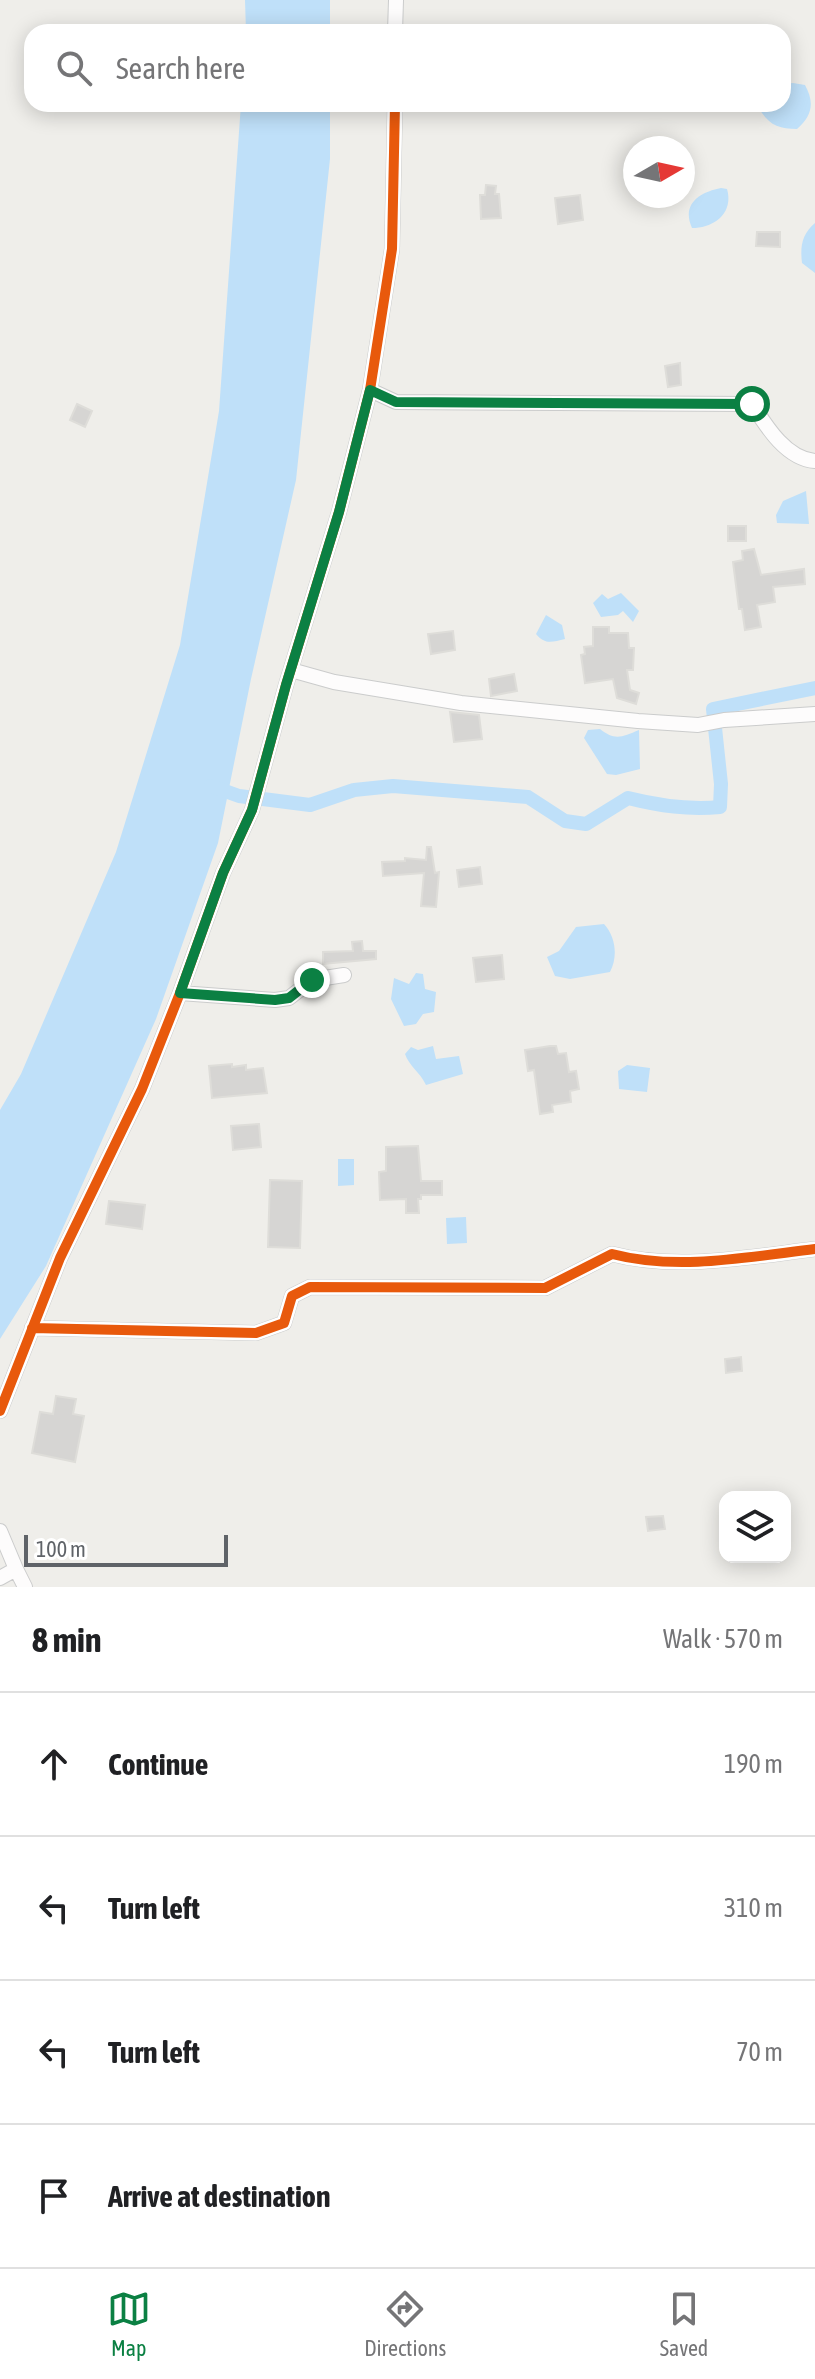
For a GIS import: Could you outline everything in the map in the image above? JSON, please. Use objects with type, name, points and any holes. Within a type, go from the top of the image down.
[{"type":"street","points":[[395,24],[396,0]]},
{"type":"street","points":[[0,1411],[60,1258],[142,1089],[223,873],[252,810],[335,526],[370,390],[392,249],[395,112]]},
{"type":"street","points":[[370,390],[396,402],[752,404],[781,444],[815,461]]},
{"type":"street","points":[[291,670],[334,682],[461,703],[638,721],[698,725],[724,720],[815,714]]},
{"type":"street","points":[[180,993],[275,1000],[289,998],[312,980],[344,975]]},
{"type":"street","points":[[32,1328],[256,1333],[284,1323],[292,1296],[310,1287],[545,1288],[612,1254],[641,1262],[678,1263],[815,1249]]},
{"type":"street","points":[[0,1531],[8,1574],[25,1587]]},
{"type":"water","points":[[245,0],[330,0],[330,24],[246,24]]},
{"type":"water","points":[[791,83],[805,85],[811,103],[809,114],[797,129],[775,125],[762,112],[791,112]]},
{"type":"water","points":[[240,112],[330,112],[330,159],[296,480],[218,843],[156,1019],[46,1266],[0,1339],[0,1110],[21,1074],[116,852],[180,645],[219,411]]},
{"type":"water","points":[[727,189],[728,205],[715,222],[692,228],[690,208],[695,208],[695,199],[706,193]]},
{"type":"water","points":[[815,223],[815,273],[802,263],[801,251],[805,236]]},
{"type":"water","points":[[806,491],[809,524],[777,523],[776,515],[783,501]]},
{"type":"water","points":[[621,593],[639,611],[633,622],[623,611],[618,615],[601,617],[593,603],[602,594],[608,599]]},
{"type":"water","points":[[546,615],[562,625],[565,639],[546,641],[536,634]]},
{"type":"water","points":[[600,729],[619,737],[639,730],[640,769],[607,774],[584,738],[588,730]]},
{"type":"water","points":[[604,924],[614,947],[610,972],[570,979],[555,976],[547,957],[559,951],[576,927]]},
{"type":"water","points":[[416,973],[423,974],[425,989],[436,992],[434,1012],[423,1014],[416,1024],[404,1026],[391,999],[394,978],[409,984]]},
{"type":"water","points":[[433,1046],[436,1059],[459,1056],[463,1074],[426,1085],[405,1054],[411,1047],[418,1050]]},
{"type":"water","points":[[627,1065],[650,1068],[647,1092],[619,1089],[618,1071]]},
{"type":"water","points":[[338,1159],[354,1159],[354,1185],[338,1186]]},
{"type":"water","points":[[466,1217],[467,1243],[447,1244],[446,1218]]},
{"type":"building","points":[[486,185],[496,186],[501,218],[481,219],[480,195],[485,195]]},
{"type":"building","points":[[580,195],[583,220],[558,224],[555,198]]},
{"type":"building","points":[[757,232],[780,232],[780,247],[756,246]]},
{"type":"building","points":[[680,363],[681,385],[668,387],[665,366]]},
{"type":"building","points":[[77,404],[92,411],[85,427],[70,420]]},
{"type":"building","points":[[728,526],[746,526],[746,541],[728,541]]},
{"type":"building","points":[[754,549],[761,575],[804,569],[805,584],[773,587],[775,602],[757,605],[761,627],[745,630],[733,562],[743,560],[742,551]]},
{"type":"building","points":[[593,627],[609,627],[609,633],[628,633],[629,648],[634,648],[633,670],[627,670],[630,690],[639,693],[636,704],[617,698],[613,679],[585,683],[581,655],[585,654],[584,647],[593,646]]},
{"type":"building","points":[[453,631],[455,650],[431,654],[428,634]]},
{"type":"building","points":[[514,674],[517,691],[491,696],[489,679]]},
{"type":"building","points":[[450,712],[479,715],[482,739],[454,742]]},
{"type":"building","points":[[427,847],[431,847],[435,873],[439,872],[436,907],[421,906],[424,873],[383,876],[382,862],[405,861],[405,858],[426,860]]},
{"type":"building","points":[[480,867],[482,884],[459,887],[457,870]]},
{"type":"building","points":[[362,941],[363,951],[376,951],[376,959],[323,964],[323,952],[353,951],[352,942]]},
{"type":"building","points":[[502,955],[504,979],[476,982],[473,958]]},
{"type":"building","points":[[556,1046],[558,1054],[566,1053],[569,1072],[576,1071],[579,1089],[570,1091],[571,1102],[552,1105],[553,1112],[540,1114],[534,1070],[528,1071],[525,1050]]},
{"type":"building","points":[[232,1064],[232,1067],[246,1065],[246,1070],[263,1068],[267,1093],[212,1098],[209,1066]]},
{"type":"building","points":[[259,1124],[261,1147],[233,1150],[231,1126]]},
{"type":"building","points":[[418,1146],[421,1181],[442,1181],[442,1195],[421,1195],[418,1199],[419,1213],[406,1213],[406,1199],[380,1200],[379,1172],[386,1171],[386,1147]]},
{"type":"building","points":[[270,1180],[302,1181],[300,1248],[268,1247]]},
{"type":"building","points":[[109,1201],[145,1205],[142,1229],[106,1224]]},
{"type":"building","points":[[741,1357],[742,1371],[726,1373],[725,1359]]},
{"type":"building","points":[[56,1396],[76,1399],[73,1414],[84,1416],[75,1462],[32,1453],[40,1412],[53,1414]]},
{"type":"building","points":[[663,1516],[665,1529],[648,1531],[646,1517]]},
{"type":"waterway","points":[[211,786],[239,796],[310,805],[354,790],[393,786],[528,797],[565,821],[586,824],[628,798],[674,807],[720,807],[721,784],[713,709],[815,688]]},
{"type":"cycle path","points":[[0,1411],[60,1258],[142,1089],[223,873],[252,810],[339,512],[370,390],[392,249],[395,112]]},
{"type":"cycle path","points":[[32,1328],[256,1333],[284,1323],[292,1296],[310,1287],[545,1288],[612,1254],[662,1262],[687,1262],[815,1249]]},
{"type":"route","points":[[312,980],[289,998],[275,1000],[180,993],[223,873],[252,810],[286,685],[319,584],[370,390],[396,402],[752,404]]}]
